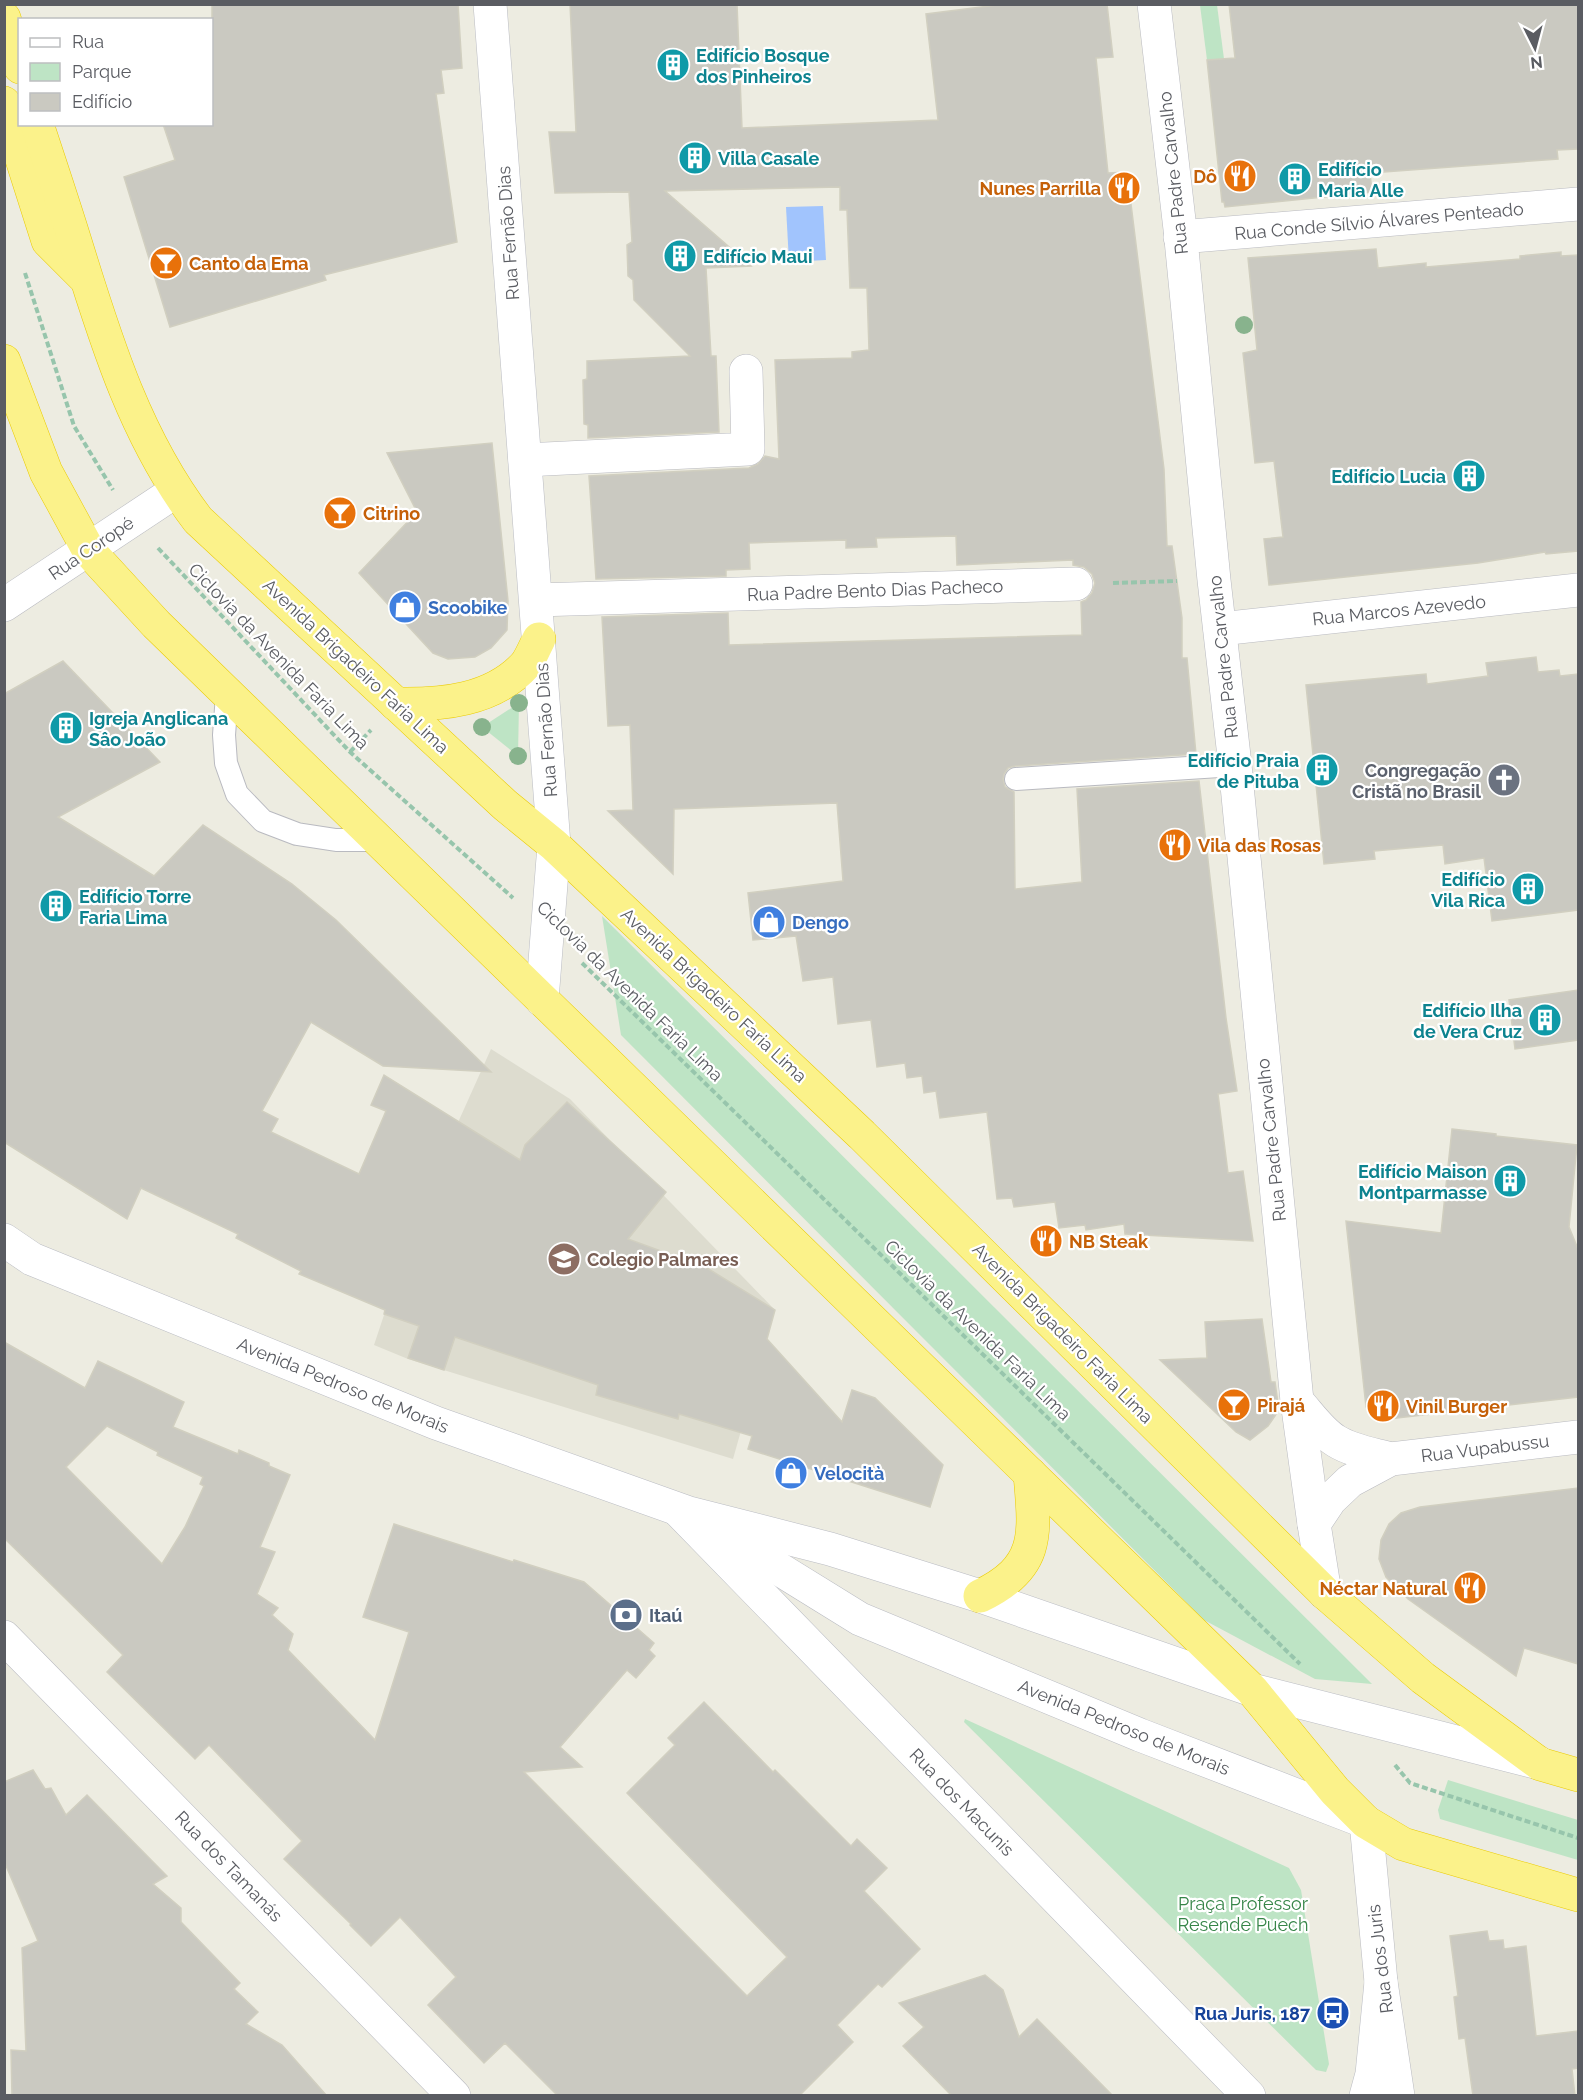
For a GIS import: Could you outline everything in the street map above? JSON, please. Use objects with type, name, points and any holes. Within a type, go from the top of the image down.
[{"type":"highway","points":[[4,18],[18,61]]},
{"type":"highway","points":[[4,103],[48,241],[86,279]]},
{"type":"highway","name":"Avenida Brigadeiro Faria Lima","points":[[39,126],[99,322],[139,424],[176,491],[198,520],[505,805],[554,845],[862,1135],[1324,1593],[1423,1678],[1540,1764]]},
{"type":"highway","points":[[4,361],[46,472],[89,550],[156,624],[1252,1690],[1335,1791],[1366,1822]]},
{"type":"highway","points":[[396,704],[428,704],[465,699],[493,688],[513,676],[527,663],[539,639]]},
{"type":"highway","points":[[980,1596],[1001,1586],[1011,1577],[1024,1561],[1032,1542],[1030,1474]]},
{"type":"highway","name":"Avenida Pedroso de Morais","points":[[1540,1764],[1578,1775]]},
{"type":"highway","name":"Avenida Pedroso de Morais","points":[[1366,1822],[1403,1844],[1578,1895]]},
{"type":"street","name":"Rua Fernão Dias","points":[[490,4],[554,845],[542,1000]]},
{"type":"street","name":"Rua Padre Carvalho","points":[[1154,4],[1235,765],[1297,1401],[1314,1524]]},
{"type":"street","name":"Rua Conde Sílvio Álvares Penteado","points":[[1180,237],[1578,204]]},
{"type":"street","points":[[525,460],[748,449],[746,371]]},
{"type":"street","name":"Rua Coropé","points":[[12,591],[89,550],[176,491]]},
{"type":"street","name":"Rua Padre Bento Dias Pacheco","points":[[536,600],[1076,584]]},
{"type":"street","name":"Rua Marcos Azevedo","points":[[1220,629],[1578,590]]},
{"type":"street","name":"Avenida Pedroso de Morais","points":[[4,1240],[32,1258],[436,1423],[683,1510],[830,1549],[980,1596],[1252,1690],[1540,1764]]},
{"type":"street","name":"Rua Vupabussu","points":[[1297,1401],[1338,1443],[1391,1459],[1578,1437]]},
{"type":"street","name":"Rua Vupabussu","points":[[1314,1524],[1330,1500],[1350,1481],[1391,1459]]},
{"type":"street","name":"Avenida Pedroso de Morais","points":[[683,1510],[860,1619],[1140,1735],[1366,1822]]},
{"type":"street","name":"Rua dos Macunis","points":[[683,1510],[1249,2096]]},
{"type":"street","points":[[1314,1524],[1324,1593]]},
{"type":"street","name":"Rua dos Tamanás","points":[[4,1637],[454,2096]]},
{"type":"street","name":"Rua dos Juris","points":[[1366,1822],[1381,1982],[1398,2096]]},
{"type":"street","points":[[1366,2096],[1371,2074],[1381,1982]]},
{"type":"lane","points":[[227,695],[224,735],[226,763],[237,795],[263,821],[297,834],[336,840],[376,840]]},
{"type":"lane","points":[[1016,779],[1235,765]]},
{"type":"path","name":"Ciclovia da Avenida Faria Lima","points":[[22,262],[74,426],[132,521],[350,752],[548,929],[1307,1670]]},
{"type":"path","points":[[1076,584],[1214,580]]},
{"type":"path","points":[[1356,1716],[1410,1783],[1578,1838]]},
{"type":"shaded area","name":"Colegio Palmares","points":[[491,1049],[570,1099],[775,1310],[733,1459],[408,1359],[374,1345],[420,1207]]},
{"type":"green space","points":[[1200,5],[1217,5],[1224,59],[1207,60]]},
{"type":"green space","points":[[519,703],[518,756],[482,727]]},
{"type":"green space","points":[[602,916],[1372,1684],[1315,1679],[1204,1620],[621,1035]]},
{"type":"green space","name":"Praça Professor Resende Puech","points":[[965,1719],[1289,1868],[1301,1890],[1329,2064],[1326,2072],[1316,2070],[964,1722]]},
{"type":"green space","points":[[1448,1780],[1578,1820],[1578,1860],[1440,1819],[1438,1810]]},
{"type":"water","points":[[823,206],[826,260],[789,262],[786,207]]},
{"type":"building","points":[[212,4],[458,4],[462,68],[441,70],[444,93],[436,94],[457,242],[324,275],[326,280],[170,327],[124,177],[175,160],[164,126],[213,126]]},
{"type":"building","points":[[570,4],[737,4],[742,128],[938,120],[926,14],[1005,4],[1107,4],[1113,57],[1096,58],[1108,173],[1127,172],[1164,469],[1167,546],[1172,546],[1182,618],[1182,658],[1187,658],[1196,754],[1008,768],[1003,779],[1005,787],[1014,792],[1015,889],[1082,882],[1077,789],[1199,781],[1226,1018],[1237,1091],[1218,1094],[1228,1173],[1243,1171],[1253,1241],[1125,1234],[1124,1224],[1086,1230],[1085,1225],[1059,1228],[1055,1202],[1014,1207],[1012,1198],[997,1199],[987,1112],[940,1118],[936,1091],[924,1093],[922,1076],[907,1078],[905,1063],[877,1067],[871,1020],[838,1024],[833,977],[803,981],[796,936],[753,940],[748,893],[843,881],[837,803],[674,809],[673,874],[608,811],[633,810],[630,725],[608,726],[602,617],[728,613],[729,645],[1082,635],[1081,602],[1092,593],[1095,583],[1092,574],[1084,567],[1073,565],[1073,560],[957,565],[956,536],[876,538],[877,547],[846,548],[846,540],[749,543],[750,569],[726,570],[726,576],[596,579],[589,476],[749,468],[758,464],[765,456],[779,459],[775,360],[852,358],[852,352],[869,350],[867,288],[850,288],[847,210],[840,210],[840,187],[665,191],[751,266],[706,268],[711,356],[716,356],[719,432],[588,438],[588,425],[584,424],[583,380],[587,379],[587,361],[690,356],[634,300],[633,280],[628,276],[627,245],[632,242],[629,192],[555,193],[549,132],[576,132]]},
{"type":"building","points":[[1229,4],[1578,4],[1578,149],[1557,150],[1558,159],[1370,173],[1372,192],[1225,207],[1222,202],[1207,60],[1235,58]]},
{"type":"building","points":[[1376,249],[1378,268],[1426,263],[1426,267],[1520,259],[1520,256],[1561,252],[1561,256],[1578,255],[1578,551],[1546,554],[1545,552],[1478,563],[1269,585],[1264,539],[1283,537],[1274,461],[1255,463],[1243,353],[1257,350],[1248,258]]},
{"type":"building","points":[[492,443],[508,601],[507,630],[491,648],[475,657],[448,659],[433,653],[359,573],[417,512],[387,453]]},
{"type":"building","points":[[1536,657],[1538,672],[1559,670],[1560,676],[1578,674],[1578,910],[1492,921],[1484,858],[1445,864],[1443,845],[1374,851],[1375,859],[1324,864],[1306,685],[1426,674],[1427,684],[1488,676],[1486,663]]},
{"type":"building","points":[[63,661],[160,762],[58,817],[154,876],[203,825],[292,884],[336,920],[491,1072],[383,1066],[311,1022],[262,1111],[278,1119],[271,1132],[359,1174],[386,1111],[371,1105],[384,1075],[520,1160],[525,1145],[567,1102],[666,1192],[628,1239],[707,1268],[775,1310],[767,1339],[842,1422],[852,1390],[875,1398],[943,1465],[930,1507],[748,1449],[752,1436],[679,1414],[678,1419],[596,1395],[598,1385],[455,1337],[444,1370],[408,1358],[419,1326],[384,1314],[385,1310],[299,1274],[301,1271],[236,1238],[238,1234],[141,1188],[127,1219],[4,1142],[4,694]]},
{"type":"building","name":"Edifício Ilha de Vera Cruz","points":[[1578,990],[1578,1040],[1515,1049],[1509,1000]]},
{"type":"building","points":[[1452,1129],[1577,1145],[1569,1227],[1578,1249],[1578,1397],[1380,1420],[1366,1407],[1346,1221],[1441,1233]]},
{"type":"building","points":[[1262,1319],[1271,1382],[1275,1382],[1279,1410],[1268,1426],[1250,1440],[1236,1432],[1160,1360],[1207,1358],[1205,1322]]},
{"type":"building","points":[[4,1342],[85,1388],[98,1361],[184,1402],[173,1427],[238,1454],[239,1450],[290,1475],[260,1547],[275,1552],[257,1594],[278,1608],[272,1615],[293,1634],[288,1650],[375,1740],[409,1632],[363,1617],[394,1524],[584,1582],[654,1643],[649,1650],[655,1656],[636,1678],[627,1670],[560,1747],[582,1767],[524,1772],[747,1996],[787,1957],[627,1793],[675,1745],[668,1738],[704,1702],[851,1846],[857,1839],[887,1868],[864,1891],[920,1949],[882,1987],[878,1984],[837,2025],[853,2042],[799,2096],[558,2096],[505,2043],[484,2063],[428,2005],[456,1977],[400,1917],[371,1946],[284,1859],[302,1841],[209,1745],[195,1759],[107,1672],[123,1655],[4,1538]],"holes":[[[107,1426],[158,1452],[157,1455],[203,1477],[200,1484],[204,1486],[185,1527],[162,1564],[66,1467]]]},
{"type":"building","name":"Néctar Natural","points":[[1578,1488],[1578,1664],[1524,1648],[1516,1676],[1408,1599],[1386,1577],[1379,1559],[1381,1540],[1389,1524],[1401,1513],[1420,1507]]},
{"type":"building","points":[[33,1770],[45,1789],[51,1788],[66,1815],[87,1795],[167,1876],[153,1884],[181,1908],[181,1922],[240,1983],[234,1989],[258,2012],[246,2024],[282,2045],[327,2096],[12,2096],[11,2050],[26,2051],[22,1948],[38,1941],[4,1861],[4,1782]]},
{"type":"building","points":[[1487,1931],[1489,1941],[1503,1940],[1504,1949],[1526,1946],[1536,2036],[1578,2031],[1578,2068],[1572,2069],[1575,2096],[1473,2096],[1465,2038],[1459,2039],[1454,1997],[1458,1996],[1450,1936]]},
{"type":"building","points":[[985,1975],[1003,1990],[1019,2037],[1037,2019],[1113,2096],[952,2096],[903,2046],[924,2027],[899,2003]]},
{"type":"place","name":"Edifício Bosque dos Pinheiros","points":[[673,65]]},
{"type":"place","name":"Villa Casale","points":[[695,158]]},
{"type":"place","name":"Dô","points":[[1240,176]]},
{"type":"place","name":"Edifício Maria Alle","points":[[1295,179]]},
{"type":"place","name":"Nunes Parrilla","points":[[1124,188]]},
{"type":"place","name":"Edifício Maui","points":[[680,256]]},
{"type":"place","name":"Canto da Ema","points":[[166,263]]},
{"type":"place","name":"Edifício Lucia","points":[[1469,476]]},
{"type":"place","name":"Citrino","points":[[340,513]]},
{"type":"place","name":"Scoobike","points":[[405,607]]},
{"type":"place","name":"Igreja Anglicana Sâo João","points":[[66,728]]},
{"type":"place","name":"Edifício Praia de Pituba","points":[[1322,770]]},
{"type":"place","name":"Congregação Cristã no Brasil","points":[[1504,780]]},
{"type":"place","name":"Vila das Rosas","points":[[1175,845]]},
{"type":"place","name":"Edifício Vila Rica","points":[[1528,889]]},
{"type":"place","name":"Edifício Torre Faria Lima","points":[[56,906]]},
{"type":"place","name":"Dengo","points":[[769,922]]},
{"type":"place","name":"Edifício Ilha de Vera Cruz","points":[[1545,1020]]},
{"type":"place","name":"Edifício Maison Montparmasse","points":[[1510,1181]]},
{"type":"place","name":"NB Steak","points":[[1046,1241]]},
{"type":"place","name":"Colegio Palmares","points":[[564,1259]]},
{"type":"place","name":"Pirajá","points":[[1234,1405]]},
{"type":"place","name":"Vinil Burger","points":[[1383,1406]]},
{"type":"place","name":"Velocità","points":[[791,1473]]},
{"type":"place","name":"Néctar Natural","points":[[1470,1588]]},
{"type":"place","name":"Itaú","points":[[626,1615]]},
{"type":"place","name":"Rua Juris, 187","points":[[1333,2013]]}]
